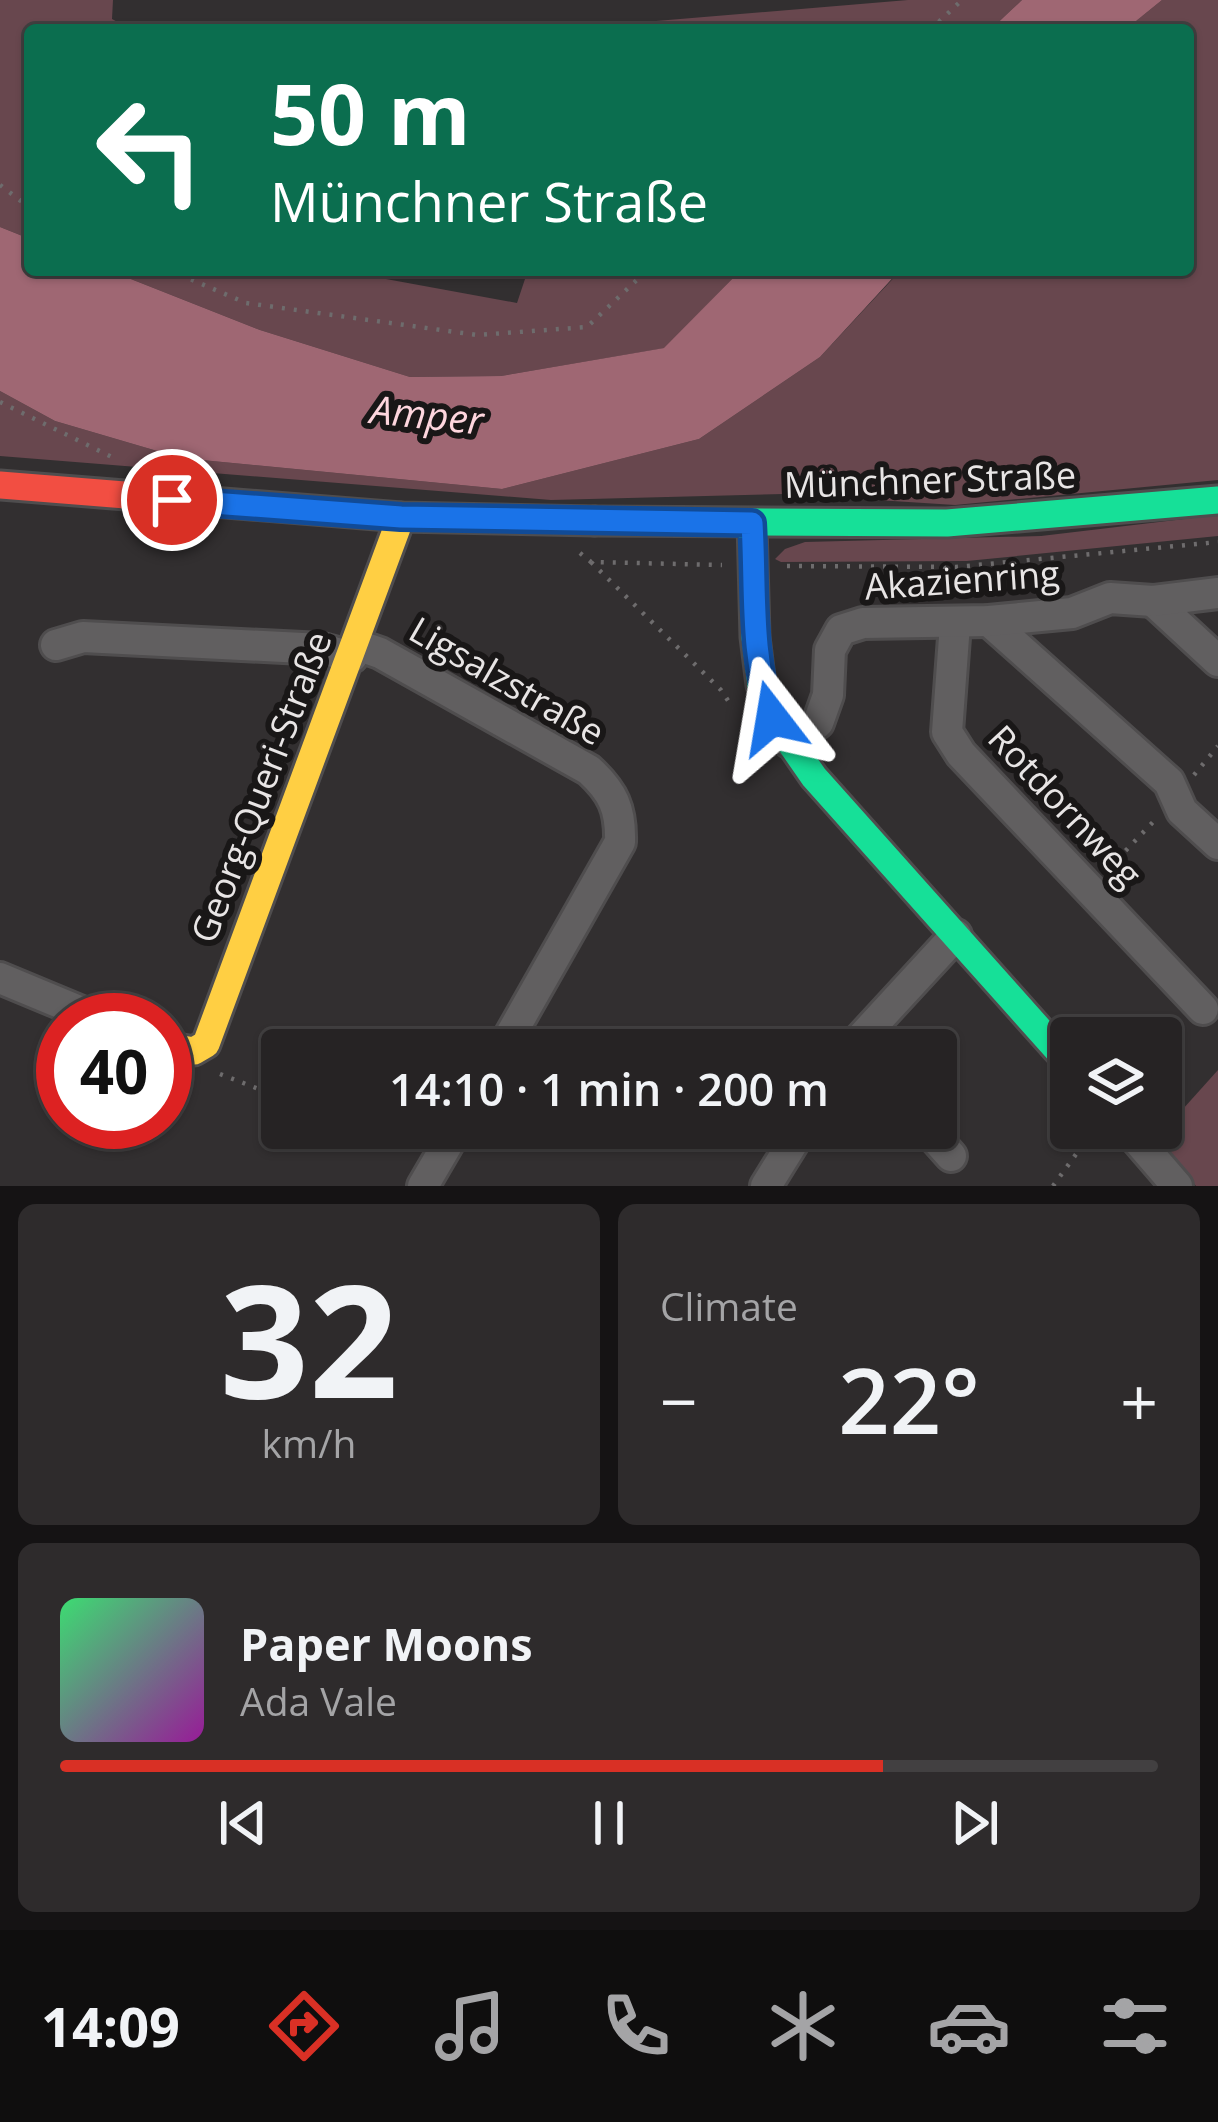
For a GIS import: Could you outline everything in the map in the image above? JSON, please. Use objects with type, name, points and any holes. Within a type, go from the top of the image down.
[{"type":"street","name":"Münchner Straße","points":[[0,485],[401,517],[752,523],[966,522],[1217,500]]},
{"type":"street","name":"Georg-Queri-Straße","points":[[192,1051],[206,1043],[401,517]]},
{"type":"street","points":[[752,523],[755,637],[761,685],[772,718],[814,777],[1050,1041]]},
{"type":"street","name":"Akazienring","points":[[789,742],[818,723],[828,694],[830,650],[841,630],[863,623],[989,622],[1072,613],[1110,598],[1153,602],[1218,593]]},
{"type":"street","points":[[1153,602],[1218,661]]},
{"type":"street","points":[[989,622],[1169,782],[1182,811],[1218,844]]},
{"type":"street","name":"Rotdornweg","points":[[955,624],[947,732],[962,754],[1203,1010]]},
{"type":"street","name":"Ligsalzstraße","points":[[56,645],[83,637],[380,653],[589,770],[608,788],[621,814],[620,842],[514,1029]]},
{"type":"street","points":[[870,1029],[956,935]]},
{"type":"street","points":[[0,978],[36,993]]},
{"type":"street","points":[[766,1186],[789,1149]]},
{"type":"street","points":[[945,1149],[951,1156]]},
{"type":"street","points":[[1145,1149],[1177,1186]]},
{"type":"path","points":[[936,24],[962,0]]},
{"type":"path","points":[[0,185],[24,203]]},
{"type":"path","points":[[183,276],[246,303],[477,335],[587,327],[641,276]]},
{"type":"path","points":[[0,402],[133,467]]},
{"type":"path","points":[[754,566],[956,567],[1218,542]]},
{"type":"path","points":[[203,1067],[261,1090]]},
{"type":"path","points":[[392,1149],[430,1173]]},
{"type":"path","points":[[1053,1186],[1080,1149]]},
{"type":"shaded area","points":[[0,0],[113,0],[112,19],[121,24],[24,24],[24,237],[0,227]]},
{"type":"shaded area","points":[[908,0],[1022,0],[996,24],[620,24]]},
{"type":"shaded area","points":[[1162,0],[1218,0],[1218,480],[955,505],[783,494],[551,500],[0,456],[0,391],[55,421],[181,458],[502,489],[699,439],[820,357],[895,276],[1194,276],[1194,24],[1132,24]]},
{"type":"shaded area","points":[[123,276],[377,276],[517,303],[526,276],[735,276],[665,348],[501,376],[410,377],[260,330]]},
{"type":"shaded area","points":[[1218,515],[1218,536],[967,561],[775,559],[785,549],[805,542],[1041,536]]},
{"type":"shaded area","points":[[1218,1070],[1218,1186],[1196,1186],[1165,1149],[1182,1149],[1182,1110]]},
{"type":"water","points":[[1022,0],[1162,0],[1132,24],[996,24]]},
{"type":"water","name":"Amper","points":[[0,227],[24,237],[24,276],[123,276],[260,330],[410,377],[501,376],[664,348],[735,276],[894,276],[820,357],[699,439],[502,489],[181,458],[55,421],[0,391]]},
{"type":"traffic: fast","points":[[595,521],[947,523],[1218,500]]},
{"type":"traffic: fast","points":[[752,523],[755,637],[761,685],[773,718],[814,777],[1050,1041]]},
{"type":"traffic: slow","points":[[192,1051],[206,1044],[401,517]]},
{"type":"traffic: jam","points":[[0,485],[401,517],[595,521]]},
{"type":"route","points":[[172,500],[401,517],[752,523],[755,637],[761,685],[772,718]]}]
